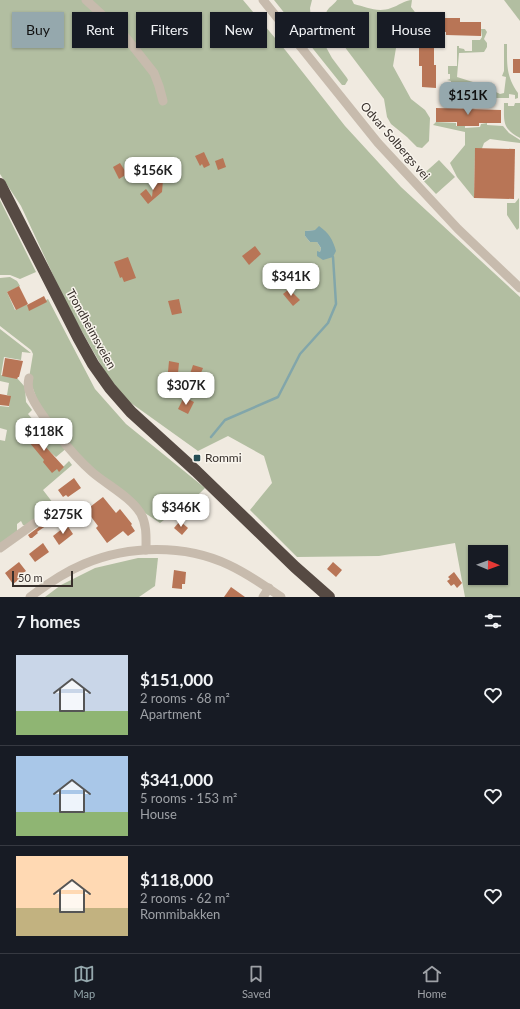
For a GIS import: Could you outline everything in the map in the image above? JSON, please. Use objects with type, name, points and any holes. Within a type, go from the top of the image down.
[{"type":"highway","name":"Trondheimsveien","points":[[0,184],[78,337],[93,364],[110,388],[131,412],[196,471],[328,597]]},
{"type":"street","points":[[86,0],[124,35],[154,73],[160,86],[163,102]]},
{"type":"street","name":"Odvar Solbergs vei","points":[[263,0],[393,160],[458,229],[520,288]]},
{"type":"street","points":[[29,378],[29,389],[32,396],[42,413],[65,444],[92,472],[136,507],[144,521],[146,550]]},
{"type":"street","points":[[0,548],[35,522]]},
{"type":"street","points":[[30,597],[56,579],[85,563],[112,555],[146,550],[179,551],[215,560],[249,575],[281,597]]},
{"type":"street","points":[[263,597],[269,588]]},
{"type":"green space","points":[[0,0],[243,0],[253,12],[210,12],[210,48],[267,48],[267,28],[275,38],[275,48],[283,48],[345,126],[401,187],[520,297],[520,597],[465,597],[455,543],[379,556],[297,557],[250,510],[272,483],[264,456],[228,436],[198,451],[117,393],[68,307],[21,206],[0,174]],"holes":[[[315,230],[333,257],[317,251],[320,252],[321,248],[317,242],[310,242],[305,236],[305,231]]]},
{"type":"green space","points":[[274,0],[312,0],[310,12],[284,12]]},
{"type":"green space","points":[[337,0],[352,0],[354,4],[381,10],[412,0],[411,7],[415,12],[377,12],[377,48],[396,48],[393,66],[411,99],[425,110],[430,118],[429,141],[422,148],[417,147],[391,124],[387,117],[384,99],[346,48],[369,48],[369,12],[326,12]]},
{"type":"green space","points":[[504,0],[520,0],[520,21]]},
{"type":"green space","points":[[481,29],[485,29],[487,32],[484,39],[487,43],[487,47],[484,52],[459,53],[457,77],[492,88],[500,94],[504,93],[506,77],[502,76],[504,71],[504,44],[507,44],[509,76],[518,93],[518,98],[515,99],[515,95],[509,94],[509,98],[492,98],[492,96],[484,95],[484,98],[478,98],[478,87],[471,87],[470,98],[470,95],[465,95],[465,98],[457,97],[458,95],[453,94],[452,96],[447,90],[447,87],[450,87],[451,81],[447,80],[450,79],[450,74],[448,74],[448,66],[457,66],[457,46],[465,51],[472,51],[472,40],[480,40],[482,37]]},
{"type":"green space","points":[[312,48],[326,48],[348,80],[345,85],[342,85]]},
{"type":"green space","points":[[504,103],[508,103],[508,106],[514,106],[515,103],[520,103],[520,138],[510,131],[505,124]]},
{"type":"green space","points":[[436,122],[456,123],[456,126],[465,126],[465,128],[480,127],[481,124],[487,123],[487,125],[503,126],[509,133],[520,140],[520,143],[490,139],[484,143],[481,151],[475,151],[474,198],[457,177],[450,163],[465,145],[465,132],[433,125]]},
{"type":"green space","points":[[439,160],[455,177],[436,194],[420,177]]},
{"type":"green space","points":[[519,198],[519,228],[517,230],[507,215],[507,203],[515,203]]},
{"type":"green space","points":[[0,200],[36,272],[20,279],[10,275],[0,275]]},
{"type":"green space","points":[[10,277],[17,281],[20,286],[7,292],[15,310],[27,304],[29,309],[48,299],[95,389],[126,424],[205,488],[160,523],[136,507],[68,447],[56,457],[49,451],[59,471],[69,461],[72,465],[43,490],[53,503],[28,525],[23,525],[21,521],[17,524],[17,532],[0,546],[0,440],[5,441],[7,430],[0,428],[0,406],[9,407],[10,396],[7,395],[9,383],[0,381],[0,329],[31,353],[22,352],[21,360],[4,357],[1,375],[17,378],[25,387],[26,402],[32,410],[28,414],[35,422],[33,428],[25,436],[36,449],[57,433],[42,413],[29,378],[33,354],[31,350],[0,326],[0,278]]},
{"type":"green space","points":[[138,558],[158,558],[155,586],[139,597],[45,597],[61,585],[95,568]]},
{"type":"water","points":[[319,226],[330,237],[336,251],[333,257],[323,260],[317,256],[317,251],[320,252],[321,248],[317,242],[310,242],[305,236],[305,231],[315,230]]},
{"type":"building","points":[[445,18],[460,18],[460,22],[481,22],[481,36],[446,35]]},
{"type":"building","points":[[419,48],[434,48],[436,88],[422,87],[422,66],[419,66]]},
{"type":"building","points":[[513,59],[520,59],[520,73],[513,73]]},
{"type":"building","points":[[436,108],[501,110],[501,123],[479,123],[479,126],[457,126],[457,122],[436,122]]},
{"type":"building","points":[[475,148],[515,149],[514,199],[474,198]]},
{"type":"building","points":[[204,152],[210,165],[204,168],[202,164],[200,166],[195,156]]},
{"type":"building","points":[[223,158],[226,167],[218,170],[215,161]]},
{"type":"building","points":[[120,163],[127,174],[119,179],[113,167]]},
{"type":"building","points":[[154,179],[163,180],[162,192],[148,204],[140,194],[146,189],[152,197]]},
{"type":"building","points":[[255,246],[261,254],[249,265],[242,256]]},
{"type":"building","points":[[128,257],[136,278],[124,282],[122,277],[120,278],[114,262]]},
{"type":"building","points":[[19,286],[28,304],[16,310],[7,292]]},
{"type":"building","points":[[289,289],[300,300],[293,306],[283,294]]},
{"type":"building","points":[[44,296],[47,302],[29,311],[27,305]]},
{"type":"building","points":[[179,299],[182,313],[172,315],[168,301]]},
{"type":"building","points":[[5,358],[23,361],[19,377],[17,379],[2,376]]},
{"type":"building","points":[[169,361],[179,363],[178,373],[168,372]]},
{"type":"building","points":[[193,365],[203,368],[198,380],[189,377]]},
{"type":"building","points":[[0,394],[11,396],[9,406],[0,405]]},
{"type":"building","points":[[184,397],[194,402],[188,414],[178,409]]},
{"type":"building","points":[[33,429],[44,442],[43,444],[64,467],[59,472],[57,469],[52,473],[43,462],[44,460],[24,436]]},
{"type":"building","points":[[74,478],[81,488],[68,497],[66,495],[63,497],[58,490]]},
{"type":"building","points":[[103,497],[116,513],[120,509],[132,524],[131,525],[135,531],[128,536],[123,531],[107,543],[96,528],[98,526],[86,510]]},
{"type":"building","points":[[44,513],[50,523],[30,538],[28,535],[40,526],[41,522],[38,517]]},
{"type":"building","points":[[180,521],[188,528],[182,535],[174,528]]},
{"type":"building","points":[[67,525],[73,534],[59,545],[53,536]]},
{"type":"building","points":[[43,543],[49,552],[35,562],[29,554]]},
{"type":"building","points":[[19,562],[26,571],[19,576],[21,578],[13,584],[5,573]]},
{"type":"building","points":[[333,562],[342,570],[336,577],[327,569]]},
{"type":"building","points":[[174,570],[186,572],[185,584],[182,584],[182,589],[172,588]]},
{"type":"building","points":[[454,572],[462,583],[457,588],[454,584],[451,586],[447,581],[450,579],[448,577]]},
{"type":"building","points":[[231,587],[245,597],[224,597]]},
{"type":"waterway","points":[[211,437],[225,420],[278,397],[300,354],[328,323],[336,304],[333,257]]},
{"type":"place","name":"Rommi","points":[[197,458]]}]
